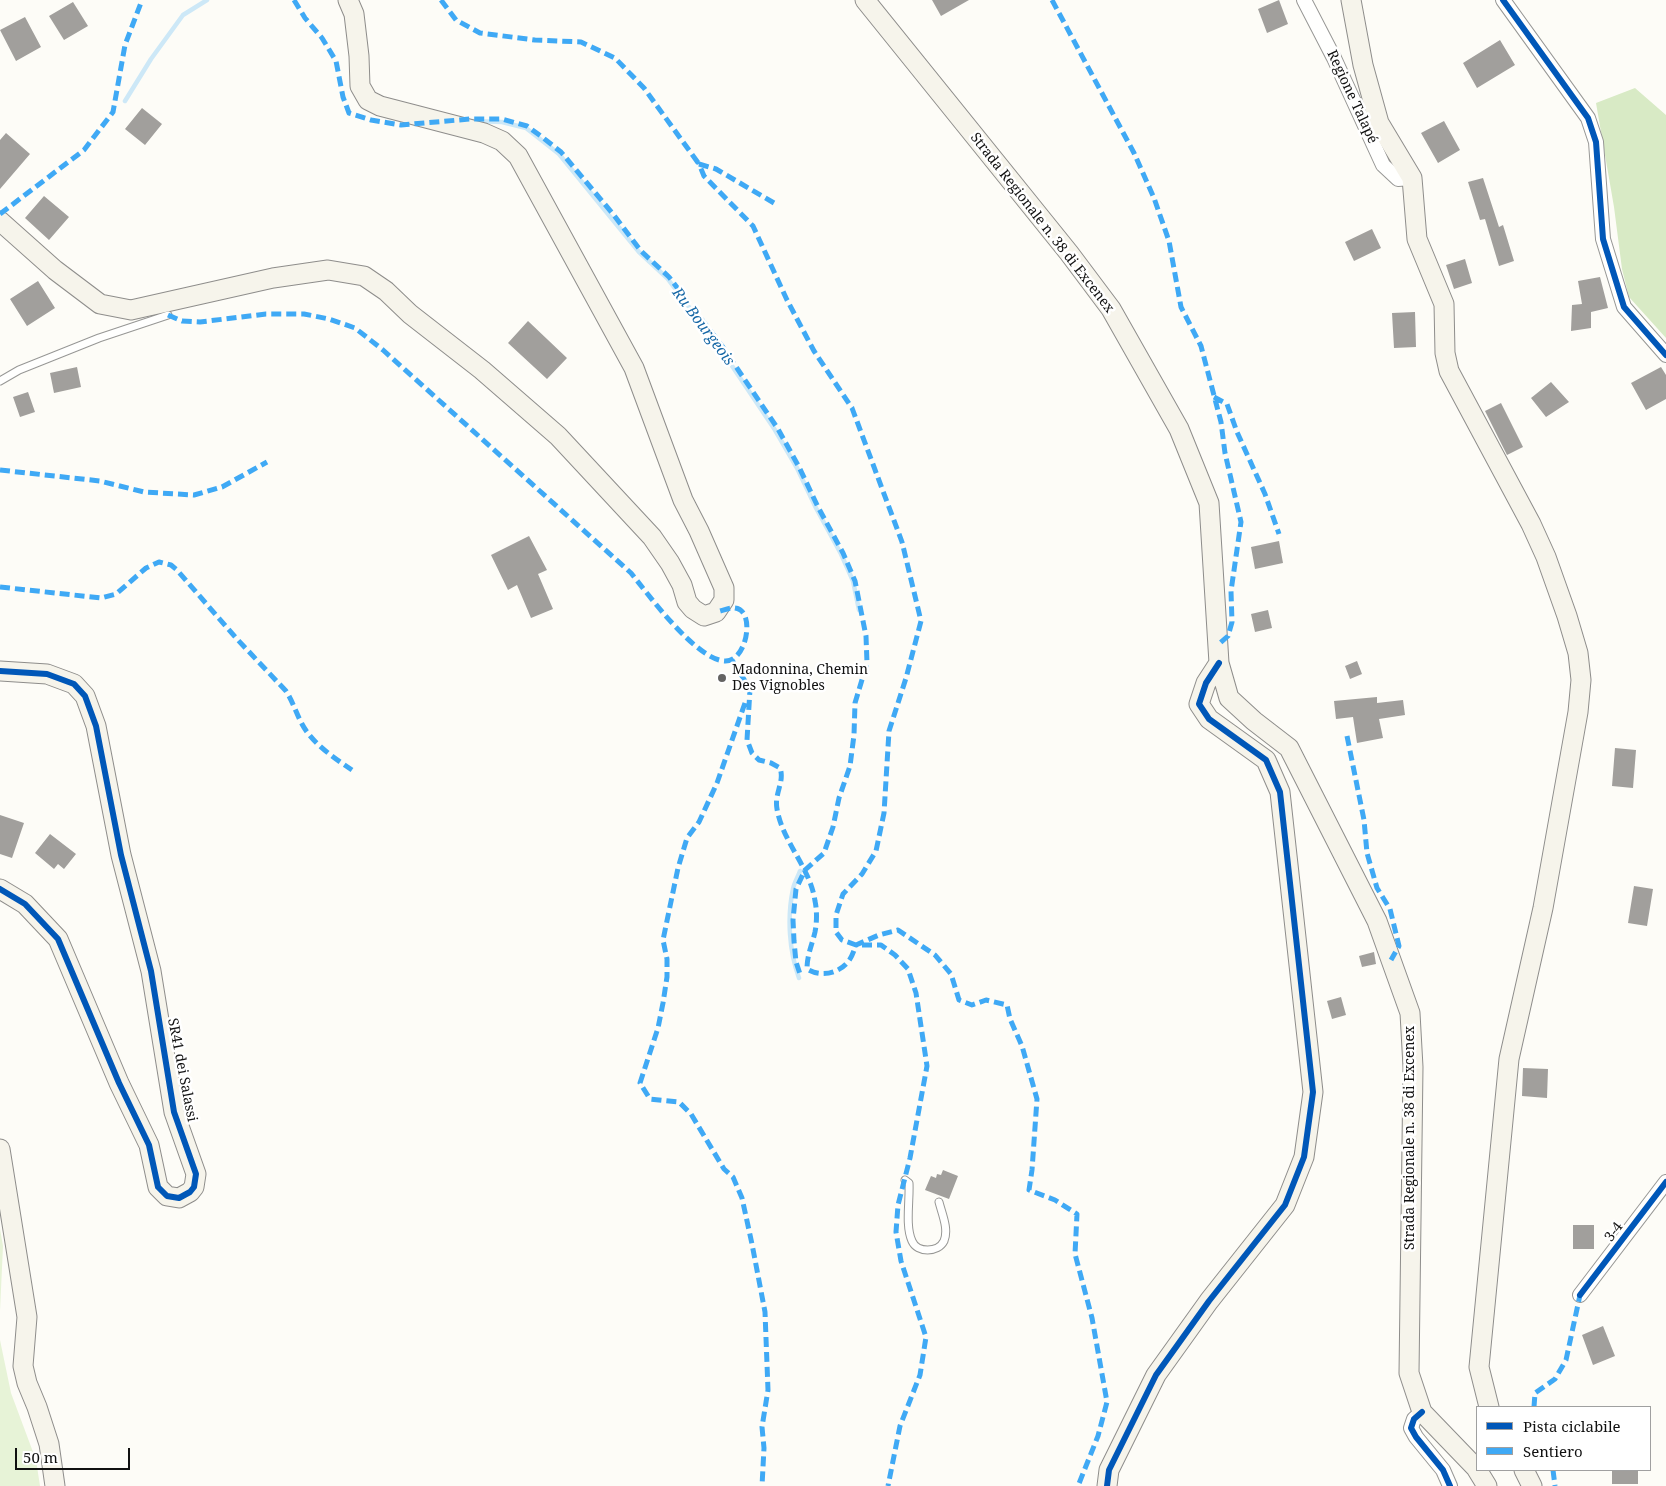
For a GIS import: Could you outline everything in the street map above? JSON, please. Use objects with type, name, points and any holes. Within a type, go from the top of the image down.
[{"type":"main road","points":[[0,221],[55,270],[100,304],[131,310],[167,308],[273,278],[328,270],[364,276],[386,291],[418,320],[482,370],[558,436],[652,537],[670,562],[682,585],[687,602],[692,609],[704,616],[716,612],[724,600],[724,588],[683,500],[634,368],[518,156],[502,141],[484,133],[380,106],[368,100],[360,86],[354,14],[348,0]]},
{"type":"main road","name":"Strada Regionale n. 38 di Excenex","points":[[865,0],[1063,246],[1111,309],[1179,429],[1209,503],[1220,663],[1229,698],[1254,722],[1289,748],[1377,921],[1410,1013],[1413,1067],[1409,1373],[1422,1412],[1476,1468]]},
{"type":"main road","points":[[1351,0],[1363,65],[1379,123],[1412,178],[1416,239],[1444,304],[1445,353],[1449,371],[1531,524],[1546,557],[1578,653],[1581,680],[1578,712],[1543,908],[1509,1059],[1479,1367],[1489,1406]]},
{"type":"main road","points":[[1107,1486],[1109,1470],[1156,1375],[1209,1301],[1285,1204],[1304,1157],[1314,1092],[1280,792],[1266,760],[1209,719],[1199,704],[1206,683],[1220,663]]},
{"type":"main road","name":"SR41 dei Salassi","points":[[0,671],[47,674],[74,684],[85,696],[96,726],[121,854],[151,971],[174,1112],[196,1174],[194,1187],[185,1196],[173,1198],[162,1192],[158,1186],[149,1145],[119,1083],[58,939],[25,904],[0,889]]},
{"type":"main road","points":[[0,1149],[26,1317],[23,1366],[49,1444],[55,1486]]},
{"type":"main road","name":"Strada Regionale n. 38 di Excenex","points":[[1478,1471],[1487,1486]]},
{"type":"main road","points":[[1524,1471],[1532,1486]]},
{"type":"street","name":"Regione Talapé","points":[[1304,0],[1334,58],[1383,165],[1398,179],[1412,178]]},
{"type":"street","points":[[1503,0],[1588,118],[1596,142],[1603,239],[1624,306],[1666,355]]},
{"type":"street","name":"3-4","points":[[1580,1295],[1666,1182]]},
{"type":"street","points":[[1422,1412],[1414,1419],[1411,1428],[1443,1470],[1450,1486]]},
{"type":"lane","points":[[0,381],[18,370],[167,308]]},
{"type":"lane","points":[[904,1180],[909,1183],[908,1232],[912,1244],[919,1249],[938,1249],[944,1242],[946,1232],[939,1202]]},
{"type":"green space","points":[[1635,88],[1666,115],[1666,338],[1629,297],[1622,269],[1614,207],[1596,103]]},
{"type":"green space","points":[[0,1229],[3,1246],[0,1311]]},
{"type":"green space","points":[[0,1340],[11,1393],[36,1460],[40,1486],[0,1486]]},
{"type":"building","points":[[932,0],[969,0],[941,16]]},
{"type":"building","points":[[1279,0],[1288,24],[1267,33],[1258,9]]},
{"type":"building","points":[[73,2],[88,26],[64,40],[49,16]]},
{"type":"building","points":[[25,17],[41,47],[16,61],[0,30]]},
{"type":"building","points":[[1500,40],[1515,65],[1477,88],[1463,63]]},
{"type":"building","points":[[142,108],[162,124],[145,145],[125,129]]},
{"type":"building","points":[[1444,121],[1460,150],[1438,163],[1421,133]]},
{"type":"building","points":[[6,133],[30,154],[0,189],[0,140]]},
{"type":"building","points":[[1483,178],[1499,227],[1503,225],[1514,261],[1499,266],[1485,219],[1480,220],[1468,182]]},
{"type":"building","points":[[44,196],[69,217],[49,240],[25,218]]},
{"type":"building","points":[[1372,229],[1381,248],[1354,261],[1345,242]]},
{"type":"building","points":[[1465,259],[1472,283],[1454,289],[1446,265]]},
{"type":"building","points":[[1600,277],[1608,308],[1591,312],[1591,328],[1571,331],[1572,305],[1582,304],[1578,281]]},
{"type":"building","points":[[38,281],[55,308],[27,326],[10,299]]},
{"type":"building","points":[[1415,312],[1416,347],[1394,348],[1392,313]]},
{"type":"building","points":[[528,321],[567,358],[547,379],[508,343]]},
{"type":"building","points":[[77,367],[81,387],[54,393],[50,373]]},
{"type":"building","points":[[1661,367],[1666,375],[1666,399],[1646,410],[1631,383]]},
{"type":"building","points":[[1551,382],[1569,402],[1546,417],[1531,398]]},
{"type":"building","points":[[28,392],[35,412],[20,417],[13,397]]},
{"type":"building","points":[[1501,403],[1523,447],[1507,455],[1485,411]]},
{"type":"building","points":[[529,536],[547,570],[538,574],[553,609],[531,618],[517,585],[508,590],[491,555]]},
{"type":"building","points":[[1279,541],[1283,563],[1255,569],[1251,547]]},
{"type":"building","points":[[1268,610],[1272,628],[1255,632],[1251,614]]},
{"type":"building","points":[[1357,661],[1362,674],[1350,679],[1345,666]]},
{"type":"building","points":[[1377,697],[1377,703],[1403,700],[1405,715],[1379,719],[1383,738],[1357,743],[1353,717],[1336,719],[1334,701]]},
{"type":"building","points":[[1615,748],[1636,750],[1633,788],[1612,786]]},
{"type":"building","points":[[0,815],[24,823],[12,858],[0,854]]},
{"type":"building","points":[[50,834],[76,854],[64,869],[58,864],[54,869],[35,853]]},
{"type":"building","points":[[1634,886],[1653,889],[1647,926],[1628,923]]},
{"type":"building","points":[[1374,952],[1376,964],[1362,967],[1359,956]]},
{"type":"building","points":[[1341,997],[1346,1015],[1332,1019],[1327,1001]]},
{"type":"building","points":[[1523,1068],[1548,1069],[1547,1098],[1522,1096]]},
{"type":"building","points":[[943,1170],[958,1176],[949,1199],[925,1190],[931,1176],[936,1178],[937,1174],[941,1175]]},
{"type":"building","points":[[1573,1225],[1594,1225],[1594,1249],[1573,1249]]},
{"type":"building","points":[[1603,1326],[1615,1356],[1593,1365],[1582,1335]]},
{"type":"building","points":[[1612,1471],[1638,1471],[1638,1484],[1612,1484]]},
{"type":"waterway","points":[[125,101],[151,59],[183,15],[207,0]]},
{"type":"waterway","name":"Ru Bourgeois","points":[[472,121],[502,122],[526,128],[559,154],[639,252],[667,278],[720,348],[775,430],[797,468],[853,581],[859,610]]},
{"type":"waterway","name":"Ru Bourgeois","points":[[799,978],[791,945],[790,911],[794,884],[800,871]]},
{"type":"marked path","points":[[0,214],[84,150],[113,112],[125,45],[142,0]]},
{"type":"marked path","points":[[294,0],[305,18],[322,38],[336,61],[343,97],[349,113],[371,120],[401,125],[470,119],[502,119],[527,126],[561,152],[641,251],[669,277],[722,346],[778,429],[799,467],[843,553],[855,581],[866,636],[867,663],[855,703],[854,735],[850,766],[839,798],[833,827],[824,853],[805,870],[796,889],[793,920],[794,941],[796,962],[801,977]]},
{"type":"marked path","points":[[441,0],[456,20],[480,33],[535,40],[581,42],[615,58],[644,88],[699,164]]},
{"type":"marked path","points":[[1052,0],[1134,153],[1154,198],[1169,241],[1181,307],[1201,346],[1221,422],[1225,453],[1241,522],[1231,591],[1232,622],[1228,636],[1219,644]]},
{"type":"marked path","points":[[774,203],[716,169],[699,164],[704,176],[753,226],[787,300],[814,351],[852,408],[902,542],[921,621],[906,678],[889,731],[884,813],[876,851],[862,874],[843,894],[836,915],[836,932],[842,940],[856,945],[881,945],[895,955],[908,969],[916,993],[927,1066],[910,1158],[898,1205],[896,1232],[901,1261],[926,1337],[920,1375],[900,1426],[888,1486]]},
{"type":"marked path","points":[[168,315],[182,321],[200,322],[266,314],[304,314],[329,319],[355,328],[383,350],[631,573],[661,610],[700,650],[713,658],[725,661],[733,659],[739,653],[746,636],[747,626],[745,617],[742,611],[735,608],[716,612]]},
{"type":"marked path","points":[[1214,397],[1227,404],[1237,432],[1265,494],[1279,534]]},
{"type":"marked path","points":[[0,470],[100,481],[144,492],[194,495],[222,487],[267,462]]},
{"type":"marked path","points":[[0,587],[101,598],[116,594],[146,568],[159,562],[171,565],[286,691],[306,731],[317,744],[352,770]]},
{"type":"marked path","points":[[732,660],[750,689],[747,740],[752,753],[759,760],[780,768],[781,778],[776,803],[780,821],[808,877],[816,905],[815,932],[807,969],[823,974],[838,970],[849,961],[856,945],[879,935],[898,930],[935,955],[951,974],[959,1000],[972,1005],[986,1000],[1007,1005],[1010,1019],[1022,1046],[1037,1099],[1029,1190],[1055,1200],[1077,1214],[1075,1254],[1092,1318],[1107,1402],[1098,1436],[1078,1486]]},
{"type":"marked path","points":[[745,703],[717,783],[699,822],[687,838],[678,868],[663,940],[667,959],[667,977],[663,1003],[658,1028],[640,1083],[650,1099],[679,1102],[691,1114],[724,1169],[733,1177],[742,1198],[765,1312],[768,1390],[762,1427],[764,1448],[762,1486]]},
{"type":"marked path","points":[[1347,736],[1364,820],[1367,853],[1377,888],[1390,909],[1399,946],[1391,960]]},
{"type":"marked path","points":[[1534,1406],[1535,1393],[1555,1379],[1566,1360],[1580,1295]]},
{"type":"marked path","points":[[1553,1471],[1555,1486]]},
{"type":"cycle path","points":[[1503,0],[1588,118],[1596,142],[1603,239],[1624,307],[1666,355]]},
{"type":"cycle path","points":[[1107,1486],[1109,1470],[1156,1375],[1209,1301],[1285,1205],[1304,1157],[1313,1092],[1280,792],[1266,760],[1209,719],[1199,704],[1206,683],[1219,663]]},
{"type":"cycle path","points":[[0,671],[47,674],[74,684],[85,696],[96,726],[121,855],[151,971],[174,1112],[196,1174],[194,1187],[190,1192],[179,1198],[167,1196],[158,1187],[149,1145],[119,1083],[58,939],[25,904],[0,889]]},
{"type":"cycle path","points":[[1580,1295],[1666,1182]]},
{"type":"cycle path","points":[[1422,1412],[1414,1419],[1411,1428],[1443,1470],[1450,1486]]},
{"type":"place","name":"Madonnina, Chemin Des Vignobles","points":[[722,678]]}]
